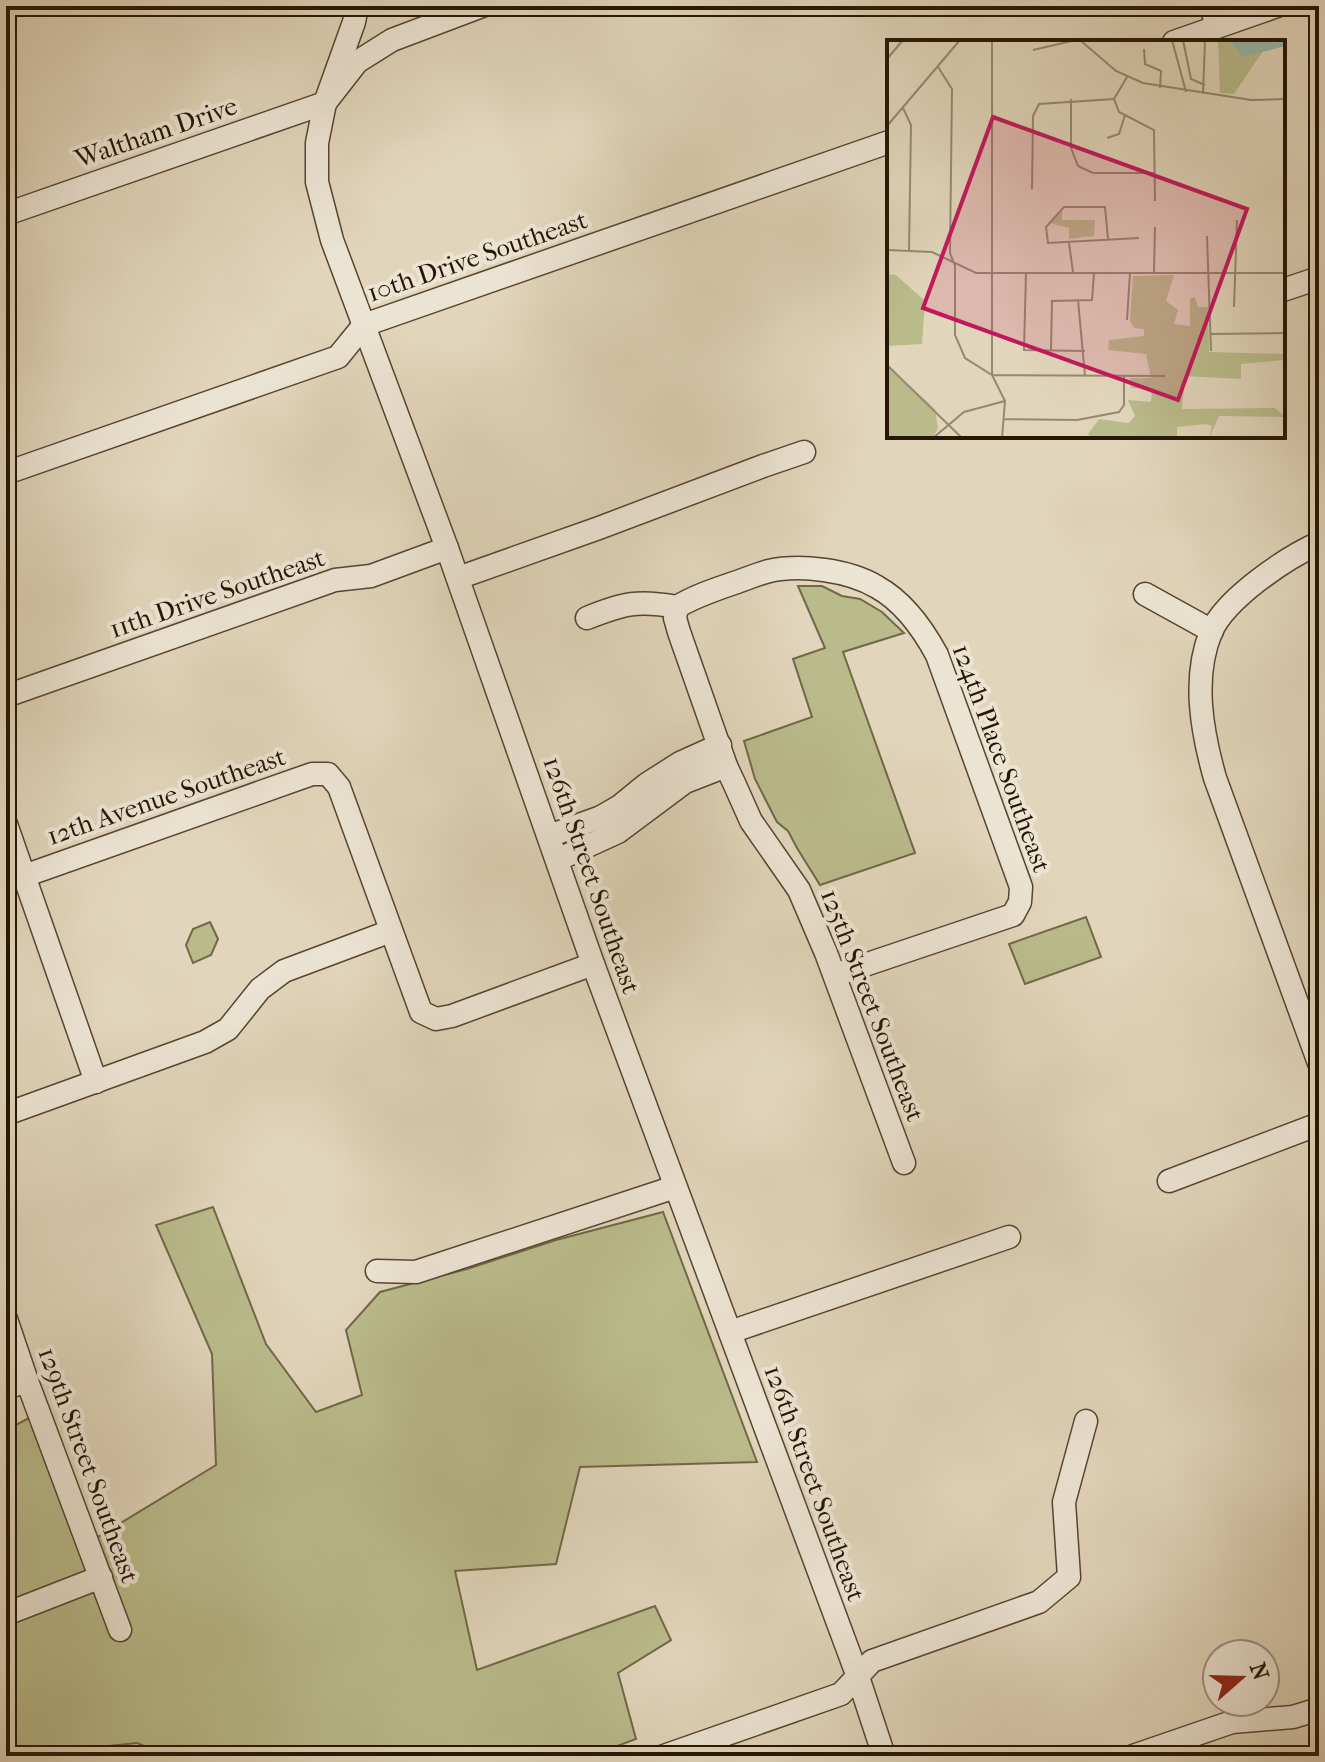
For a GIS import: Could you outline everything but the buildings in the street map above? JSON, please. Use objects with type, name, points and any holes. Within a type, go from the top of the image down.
[{"type":"street","name":"126th Street Southeast","points":[[357,6],[325,103],[317,143],[317,182],[332,240],[458,578],[593,964],[858,1677],[884,1756]]},
{"type":"street","points":[[325,103],[357,62],[392,40],[482,6]]},
{"type":"street","points":[[1177,40],[1214,16],[1277,6]]},
{"type":"street","name":"Waltham Drive","points":[[6,214],[325,103]]},
{"type":"street","name":"10th Drive Southeast","points":[[6,473],[338,357],[364,325],[887,143]]},
{"type":"street","points":[[1285,289],[1319,278]]},
{"type":"street","points":[[458,578],[804,452]]},
{"type":"street","points":[[1319,543],[1283,562],[1235,601],[1212,631],[1204,655],[1201,689],[1204,739],[1215,778],[1319,1063]]},
{"type":"street","name":"11th Drive Southeast","points":[[6,696],[335,580],[371,576],[447,548]]},
{"type":"street","name":"124th Place Southeast","points":[[677,607],[692,597],[770,571],[810,568],[843,573],[877,586],[906,610],[926,634],[937,655],[1021,887],[1020,902],[1013,915],[835,975]]},
{"type":"street","points":[[1145,594],[1212,631]]},
{"type":"street","points":[[587,618],[617,606],[649,602],[677,607]]},
{"type":"street","name":"125th Street Southeast","points":[[677,607],[675,618],[679,632],[723,756],[751,821],[799,890],[835,975],[904,1163]]},
{"type":"street","points":[[549,836],[601,817],[680,763],[723,756]]},
{"type":"street","points":[[557,860],[618,832],[723,756]]},
{"type":"street","name":"12th Avenue Southeast","points":[[24,876],[312,774],[328,774],[339,787],[391,931]]},
{"type":"street","points":[[6,824],[96,1082]]},
{"type":"street","points":[[6,1114],[205,1042],[228,1029],[260,989],[284,971],[391,931],[421,1012],[436,1019],[452,1016],[593,964]]},
{"type":"street","points":[[1169,1181],[1319,1124]]},
{"type":"street","points":[[377,1271],[416,1272],[675,1187]]},
{"type":"street","points":[[730,1332],[1009,1237]]},
{"type":"street","name":"129th Street Southeast","points":[[6,1319],[16,1384],[101,1577],[120,1630]]},
{"type":"street","points":[[664,1756],[841,1694],[872,1661],[1039,1602],[1069,1577],[1064,1502],[1086,1421]]},
{"type":"street","points":[[6,1614],[101,1577]]},
{"type":"street","points":[[1133,1756],[1232,1722],[1293,1717],[1319,1709]]},
{"type":"green space","points":[[798,586],[822,586],[842,596],[860,599],[882,612],[904,633],[843,652],[915,853],[820,885],[788,831],[777,822],[755,779],[744,741],[812,717],[793,659],[825,648]]},
{"type":"green space","points":[[1086,917],[1101,957],[1025,984],[1009,944]]},
{"type":"green space","points":[[210,922],[218,939],[211,955],[193,963],[186,945],[193,929]]},
{"type":"green space","points":[[213,1207],[266,1344],[316,1412],[362,1395],[346,1330],[380,1292],[663,1212],[757,1462],[580,1467],[556,1564],[455,1571],[477,1670],[655,1606],[671,1640],[618,1673],[636,1739],[591,1756],[164,1756],[137,1743],[99,1747],[78,1756],[6,1756],[6,1582],[12,1579],[6,1559],[6,1430],[31,1417],[78,1549],[216,1465],[212,1354],[156,1225]]}]
